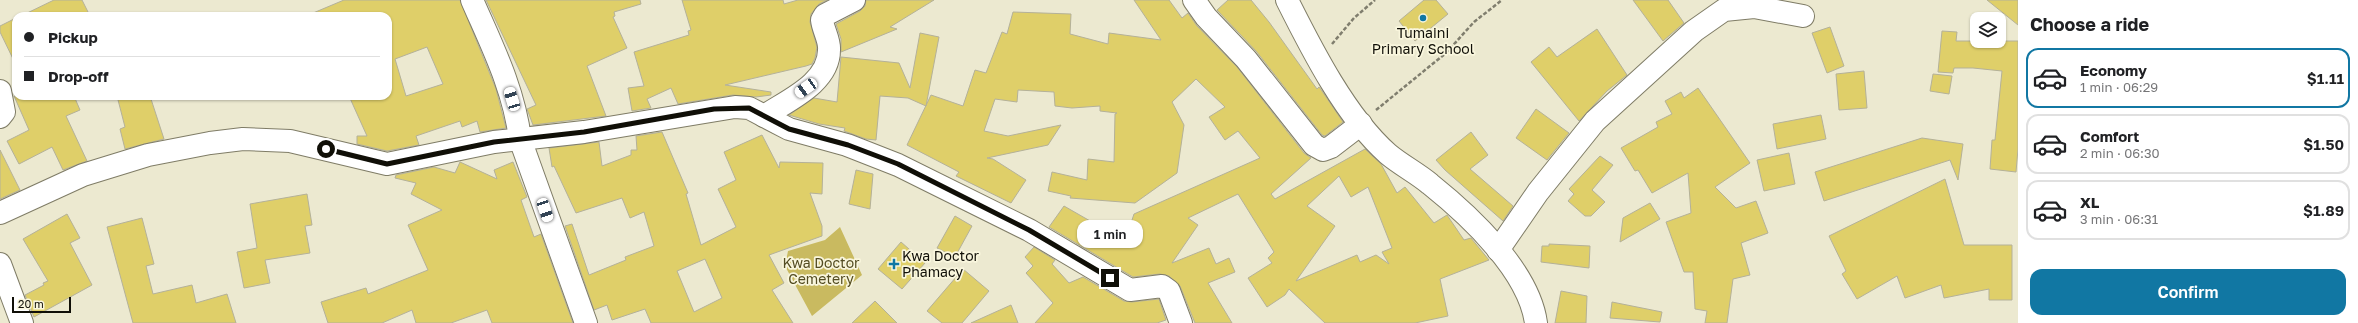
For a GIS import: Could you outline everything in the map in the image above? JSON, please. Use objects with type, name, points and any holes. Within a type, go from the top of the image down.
[{"type":"street","points":[[472,0],[504,72],[517,115],[520,139],[586,323]]},
{"type":"street","points":[[764,116],[816,80],[827,67],[830,48],[822,20],[825,15],[854,0]]},
{"type":"street","points":[[1194,0],[1206,18],[1246,59],[1314,145],[1323,150],[1332,147],[1361,124]]},
{"type":"street","points":[[1287,0],[1317,60],[1361,124],[1388,154],[1429,183],[1473,220],[1498,250],[1526,289],[1534,307],[1536,323]]},
{"type":"street","points":[[1498,250],[1538,192],[1595,121],[1721,5],[1754,7],[1803,16]]},
{"type":"street","points":[[0,91],[3,100],[4,112],[0,117]]},
{"type":"street","points":[[0,213],[83,175],[148,155],[210,143],[243,139],[290,141],[387,164],[494,142],[584,132],[735,107],[749,108],[789,129],[848,145],[898,164],[1029,230],[1130,290],[1162,286],[1169,291],[1181,323]]},
{"type":"street","points":[[0,264],[22,323]]},
{"type":"path","points":[[1317,60],[1354,18],[1375,0]]},
{"type":"path","points":[[1361,124],[1384,102],[1446,53],[1474,22],[1502,0]]},
{"type":"green space","name":"Kwa Doctor Cemetery","points":[[840,227],[862,275],[812,316],[785,266],[788,251],[825,240]]},
{"type":"building","points":[[54,0],[82,0],[88,12],[29,12]]},
{"type":"building","points":[[344,0],[460,0],[496,89],[506,128],[480,132],[477,121],[462,127],[460,121],[416,136],[419,145],[387,151],[357,144],[357,136],[367,136],[351,100],[392,100],[392,12],[316,12]],"holes":[[[427,47],[443,84],[406,96],[395,59]]]},
{"type":"building","points":[[486,0],[640,0],[641,4],[614,12],[615,16],[613,17],[627,48],[587,66],[606,116],[533,125],[527,109],[536,105]]},
{"type":"building","points":[[682,0],[783,0],[784,4],[798,0],[827,0],[819,4],[811,14],[810,22],[817,47],[815,58],[812,64],[806,66],[725,85],[771,92],[771,95],[756,97],[733,95],[678,104],[671,88],[647,99],[651,108],[632,111],[628,88],[644,86],[634,52],[689,35],[688,31],[691,30]]},
{"type":"building","points":[[866,0],[934,0],[890,27],[897,29],[841,52],[841,39],[836,24],[860,11],[865,6]]},
{"type":"building","points":[[1134,0],[1169,0],[1182,18],[1188,13],[1197,26],[1237,67],[1304,153],[1311,158],[1271,194],[1275,199],[1365,149],[1381,164],[1397,193],[1405,187],[1434,223],[1447,215],[1464,240],[1471,238],[1489,260],[1440,279],[1448,316],[1415,323],[1325,323],[1289,289],[1285,295],[1267,307],[1248,278],[1272,263],[1268,258],[1274,252],[1238,194],[1188,218],[1198,225],[1172,263],[1209,248],[1216,264],[1229,258],[1235,272],[1208,283],[1232,323],[1195,323],[1180,286],[1169,276],[1160,274],[1133,277],[1049,227],[1064,206],[1125,241],[1134,214],[1260,158],[1238,131],[1225,140],[1209,117],[1225,107],[1196,79],[1172,102],[1184,125],[1177,173],[1135,203],[1070,198],[1071,196],[1048,191],[1052,172],[1087,180],[1088,159],[1114,162],[1115,114],[1117,113],[1100,111],[1100,106],[1072,108],[1055,106],[1054,92],[1018,90],[1017,102],[995,99],[984,131],[1008,136],[1061,125],[1048,145],[987,158],[993,159],[1026,180],[1011,203],[956,176],[959,172],[907,145],[931,95],[963,106],[975,70],[986,73],[1002,32],[1007,34],[1013,12],[1071,14],[1070,34],[1108,44],[1109,33],[1161,40]],"holes":[[[1339,176],[1351,197],[1368,187],[1392,248],[1382,252],[1389,264],[1376,255],[1360,262],[1357,255],[1296,281],[1335,226],[1307,206]]]},
{"type":"building","points":[[1228,0],[1251,0],[1269,22],[1317,89],[1319,87],[1343,122],[1325,136],[1322,135],[1256,51],[1217,10]]},
{"type":"building","name":"Tumaini Primary School","points":[[1424,0],[1436,0],[1448,14],[1415,41],[1399,21]]},
{"type":"building","points":[[1633,0],[1668,0],[1684,23],[1663,41]]},
{"type":"building","points":[[1987,0],[2018,0],[2018,25],[2006,15],[2006,12],[2002,12]]},
{"type":"building","points":[[12,20],[12,57],[0,32],[0,26]]},
{"type":"building","points":[[1830,27],[1844,66],[1827,73],[1812,33]]},
{"type":"building","points":[[1597,29],[1627,75],[1607,91],[1579,121],[1531,62],[1549,47],[1557,57]]},
{"type":"building","points":[[1942,31],[1957,32],[1956,41],[1970,41],[1970,48],[2006,48],[2006,41],[2018,41],[2018,149],[2016,172],[1990,169],[1992,140],[1995,140],[2002,71],[1954,68],[1953,73],[1938,72]]},
{"type":"building","points":[[920,33],[939,37],[926,106],[908,98],[880,96],[876,140],[866,139],[844,131],[845,128],[819,124],[789,115],[814,98],[837,102],[841,57],[899,63],[910,88]]},
{"type":"building","points":[[1864,71],[1867,108],[1839,110],[1836,74]]},
{"type":"building","points":[[1933,74],[1952,76],[1949,94],[1930,91]]},
{"type":"building","points":[[1698,88],[1750,163],[1715,187],[1736,208],[1756,201],[1768,233],[1741,243],[1750,275],[1733,279],[1727,323],[1705,323],[1707,311],[1695,309],[1693,272],[1684,272],[1666,222],[1691,213],[1688,173],[1652,193],[1638,170],[1635,171],[1621,148],[1658,127],[1656,122],[1672,114],[1665,101],[1681,92],[1684,98]]},
{"type":"building","points":[[16,100],[76,100],[80,110],[66,116],[87,161],[63,170],[52,147],[19,164],[7,141],[29,130]]},
{"type":"building","points":[[118,100],[151,100],[164,139],[125,149],[120,129],[125,127]]},
{"type":"building","points":[[1536,109],[1569,133],[1547,160],[1516,138]]},
{"type":"building","points":[[1821,115],[1826,139],[1777,149],[1773,124]]},
{"type":"building","points":[[662,132],[688,193],[686,194],[701,245],[736,227],[718,189],[736,180],[724,152],[762,135],[779,168],[780,162],[823,163],[822,194],[810,193],[822,226],[822,236],[769,255],[784,283],[772,290],[793,323],[651,323],[645,309],[612,320],[607,305],[594,310],[565,226],[572,224],[589,275],[626,260],[625,257],[654,246],[644,212],[630,218],[622,198],[576,213],[554,166],[552,167],[549,148],[599,142],[602,166],[631,155],[631,150],[637,150],[636,136]],"holes":[[[705,259],[722,298],[694,312],[677,271]]]},
{"type":"building","points":[[1471,132],[1488,155],[1470,169],[1513,206],[1503,221],[1445,170],[1436,160]]},
{"type":"building","points":[[1922,138],[1963,144],[1958,180],[1950,160],[1824,201],[1815,172]]},
{"type":"building","points":[[0,150],[20,190],[0,199]]},
{"type":"building","points":[[1789,153],[1795,184],[1764,191],[1757,160]]},
{"type":"building","points":[[1600,156],[1613,165],[1592,190],[1605,202],[1591,216],[1585,216],[1568,201],[1574,194],[1569,189]]},
{"type":"building","points":[[460,162],[497,179],[494,170],[513,162],[527,197],[521,200],[534,237],[541,234],[573,323],[492,323],[487,310],[451,323],[416,323],[412,310],[382,323],[328,323],[321,302],[366,288],[368,294],[428,270],[408,225],[442,210],[411,194],[416,183],[395,178],[396,175],[434,167],[455,173]]},
{"type":"building","points":[[856,170],[873,174],[870,209],[849,204]]},
{"type":"building","points":[[1945,179],[1964,245],[2012,245],[2012,300],[1989,300],[1989,289],[1944,298],[1941,285],[1905,298],[1897,276],[1857,299],[1842,274],[1846,271],[1829,236]]},
{"type":"building","points":[[307,194],[312,225],[305,226],[310,253],[265,260],[270,283],[244,288],[237,252],[257,248],[250,204]]},
{"type":"building","points":[[1650,203],[1660,219],[1620,242],[1623,218]]},
{"type":"building","points":[[67,214],[80,238],[70,243],[92,285],[34,317],[25,295],[44,285],[43,283],[48,281],[23,239]]},
{"type":"building","points":[[955,216],[972,226],[955,257],[937,248]]},
{"type":"building","points":[[142,218],[154,264],[146,266],[153,294],[192,285],[196,303],[227,294],[236,323],[133,323],[107,227]]},
{"type":"building","points":[[901,242],[925,263],[902,289],[878,269]]},
{"type":"building","points":[[1549,244],[1590,246],[1589,268],[1541,262],[1542,246],[1549,246]]},
{"type":"building","points":[[1034,247],[1055,260],[1052,264],[1069,283],[1083,277],[1124,301],[1132,302],[1159,299],[1166,320],[1157,323],[1035,323],[1053,303],[1026,273],[1033,266],[1025,257]]},
{"type":"building","points":[[963,269],[989,291],[962,323],[942,323],[927,311]]},
{"type":"building","points":[[1561,291],[1587,296],[1586,323],[1555,323]]},
{"type":"building","points":[[875,301],[897,323],[852,323]]},
{"type":"building","points":[[1612,302],[1662,312],[1660,322],[1610,318]]},
{"type":"building","points":[[1011,305],[1018,323],[971,323]]},
{"type":"place","name":"Tumaini Primary School","points":[[1423,18]]},
{"type":"place","name":"Kwa Doctor Phamacy","points":[[894,264]]},
{"type":"route","points":[[326,149],[376,163],[387,164],[408,161],[494,142],[584,132],[714,109],[735,107],[749,108],[789,129],[848,145],[898,164],[959,197],[1029,230],[1082,260],[1110,278]]}]
